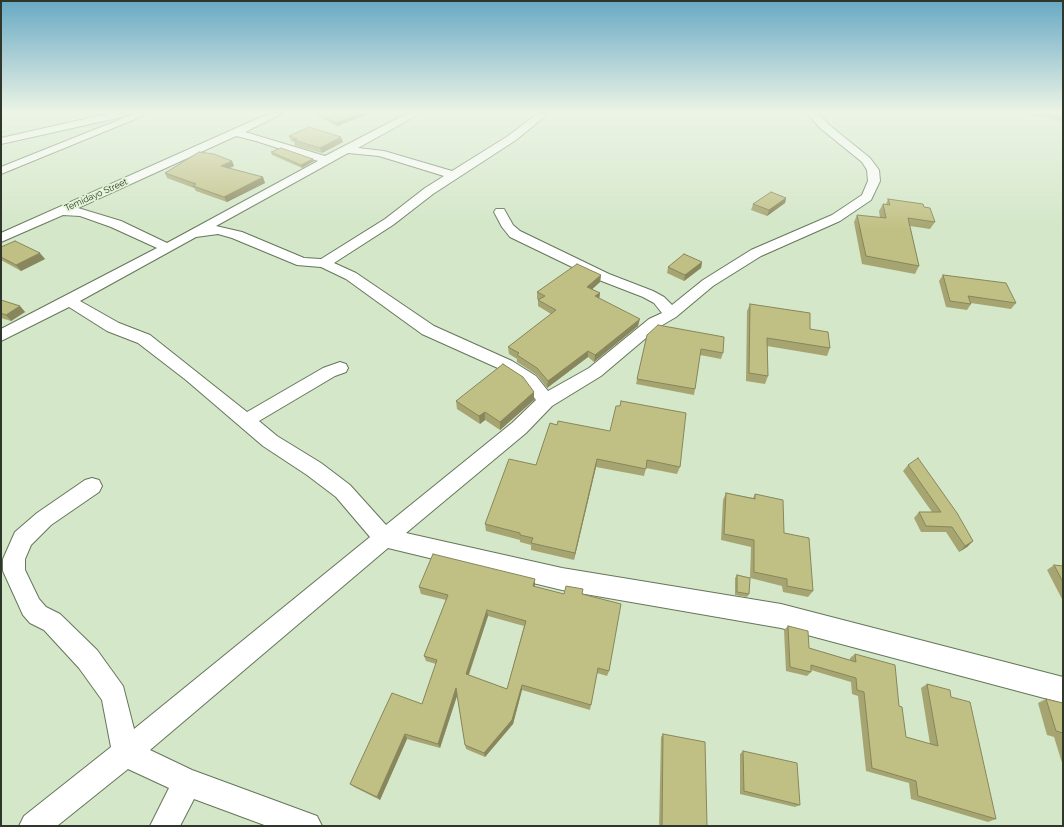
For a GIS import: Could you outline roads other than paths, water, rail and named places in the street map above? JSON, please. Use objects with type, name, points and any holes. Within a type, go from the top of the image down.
[{"type":"street","points":[[1,171],[49,152]]},
{"type":"street","name":"Temidayo Street","points":[[1,238],[194,152]]},
{"type":"street","points":[[300,152],[326,160]]},
{"type":"street","points":[[1,336],[69,301],[188,236],[218,225],[326,160],[345,152]]},
{"type":"street","points":[[370,152],[418,163],[452,175]]},
{"type":"street","points":[[324,264],[389,222],[452,175],[469,167],[492,152]]},
{"type":"street","points":[[34,826],[126,753],[518,428],[546,401],[595,372],[654,324],[671,314],[708,283],[756,253],[836,218],[867,197],[874,181],[873,170],[866,160],[856,152]]},
{"type":"street","points":[[61,211],[82,212],[110,221],[167,248]]},
{"type":"street","points":[[500,212],[508,227],[514,234],[604,277],[648,294],[659,300],[671,314]]},
{"type":"street","points":[[218,225],[237,235],[302,262],[324,264],[351,276],[428,330],[512,368],[530,380],[546,401]]},
{"type":"street","points":[[69,301],[113,327],[144,339],[192,376],[270,442],[314,469],[343,491],[384,538],[562,580],[781,616],[1063,690]]},
{"type":"street","points":[[244,420],[270,408],[329,372],[340,368]]},
{"type":"street","points":[[92,486],[44,519],[23,539],[14,559],[14,571],[32,607],[38,615],[52,622],[88,659],[114,695],[126,753]]},
{"type":"street","points":[[126,753],[187,782],[307,826]]},
{"type":"street","points":[[165,826],[187,782]]}]
